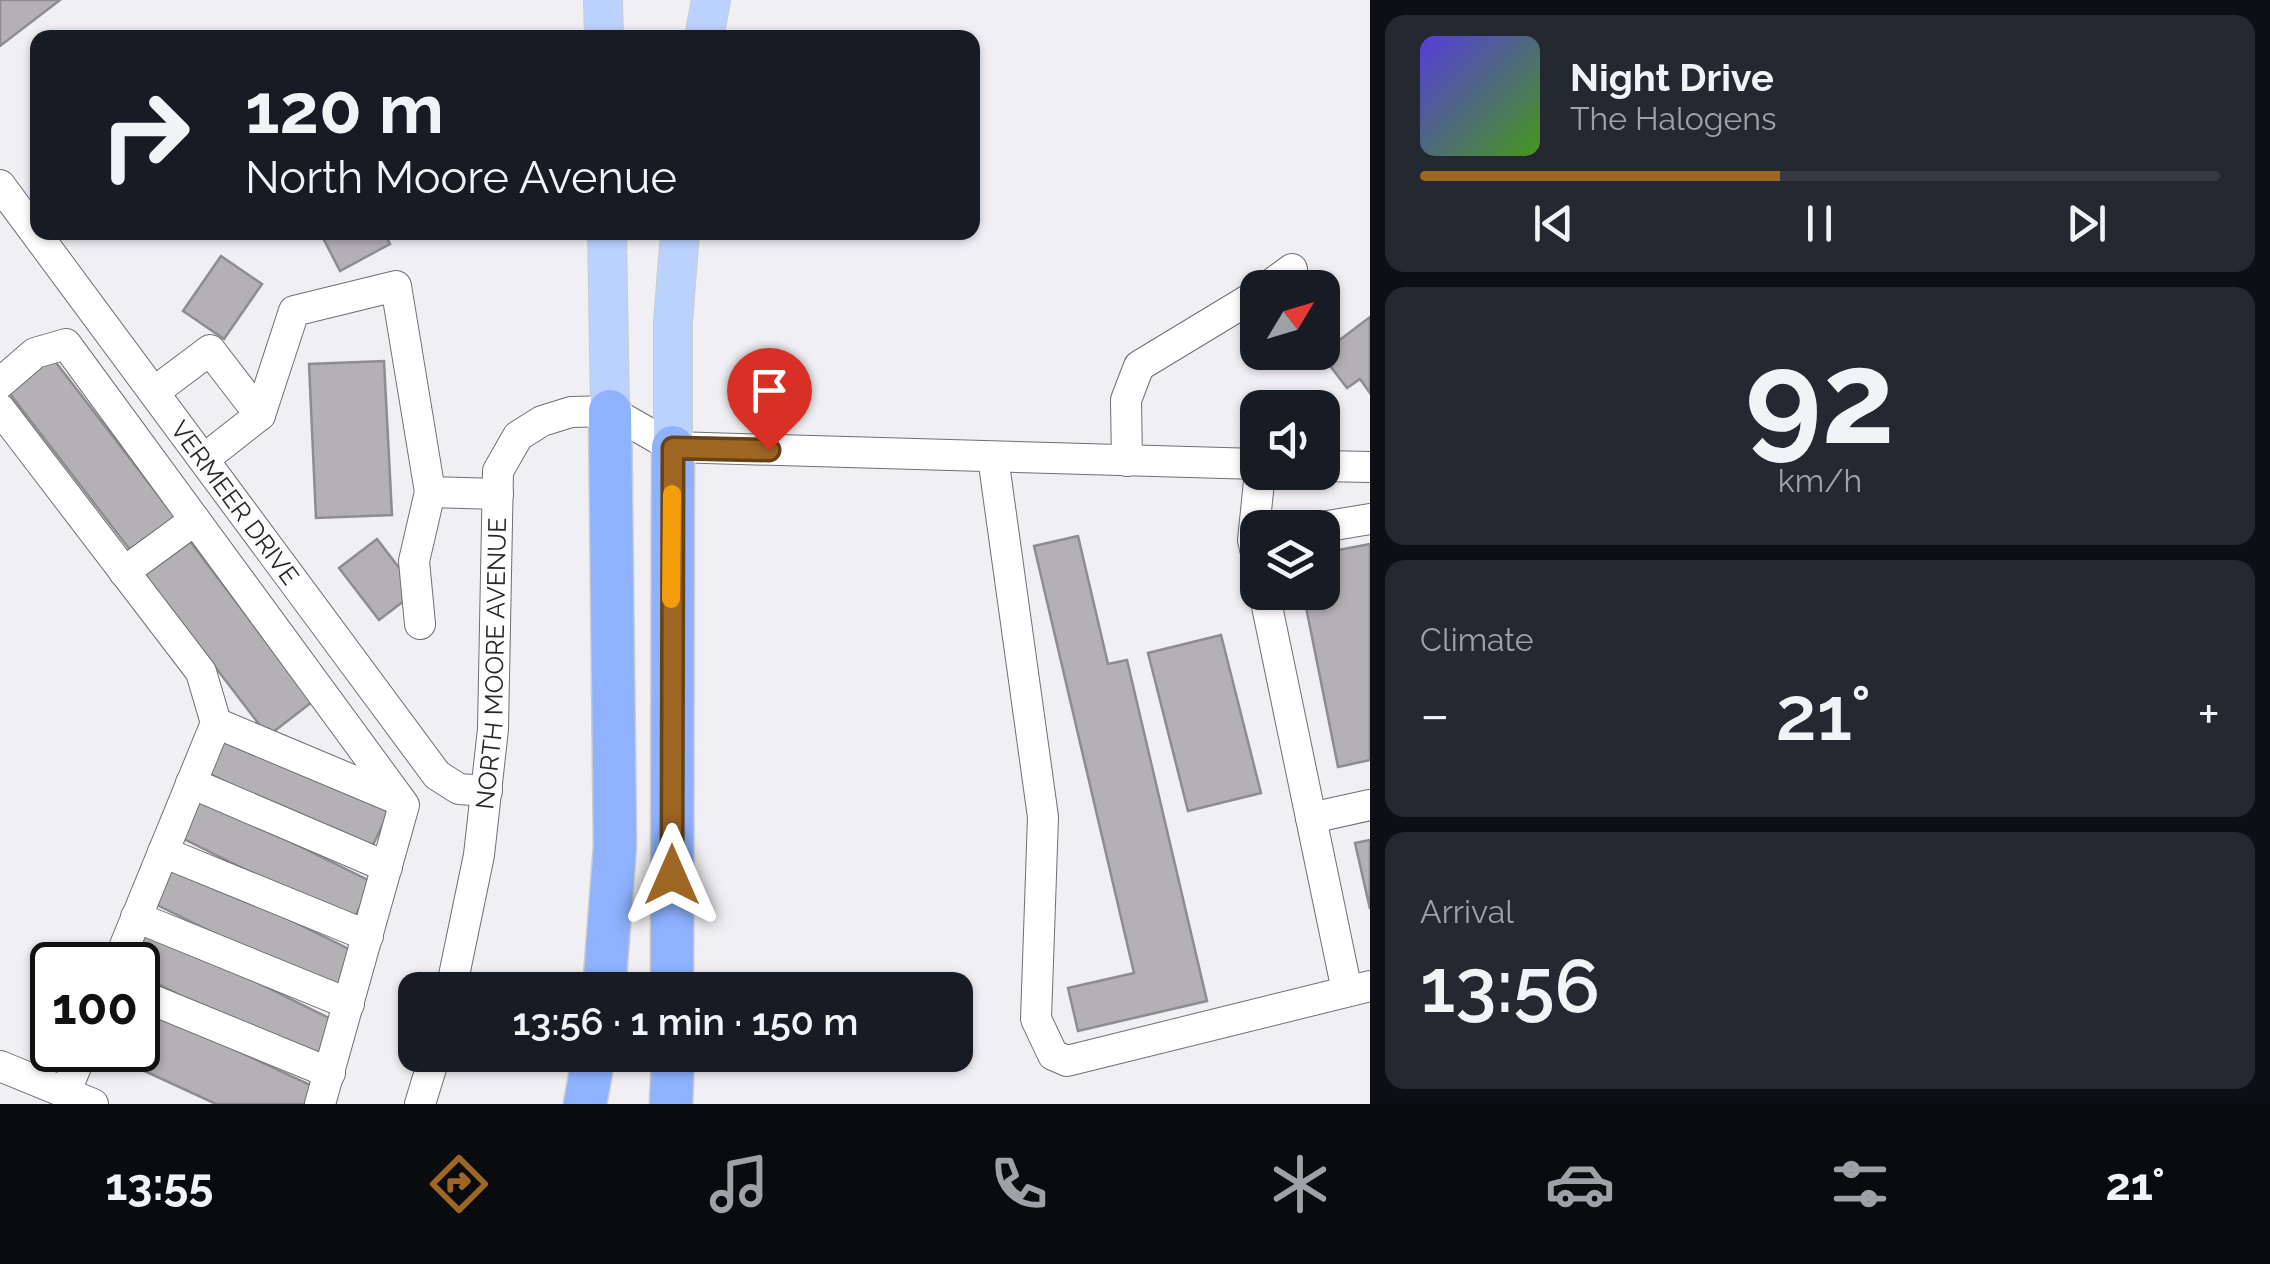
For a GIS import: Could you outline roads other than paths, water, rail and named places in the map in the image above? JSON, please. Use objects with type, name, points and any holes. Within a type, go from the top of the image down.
[{"type":"highway","points":[[605,972],[615,846],[610,411]]},
{"type":"highway","points":[[672,972],[673,448]]},
{"type":"highway","points":[[586,1104],[591,1072]]},
{"type":"highway","points":[[671,1104],[672,1072]]},
{"type":"main road","points":[[603,0],[604,30]]},
{"type":"main road","points":[[705,30],[710,0]]},
{"type":"main road","points":[[606,240],[610,411]]},
{"type":"main road","points":[[673,448],[672,322],[679,240]]},
{"type":"street","name":"VERMEER DRIVE","points":[[0,186],[30,226]]},
{"type":"street","name":"VERMEER DRIVE","points":[[40,240],[437,775],[459,789],[486,791]]},
{"type":"street","points":[[204,459],[260,415],[294,311],[396,286],[430,492],[414,561],[420,624]]},
{"type":"street","points":[[1127,461],[1126,400],[1139,366],[1240,305]]},
{"type":"street","points":[[0,383],[36,352],[66,344],[404,805],[320,1104]]},
{"type":"street","points":[[154,392],[210,350],[260,415]]},
{"type":"street","points":[[0,408],[201,672],[216,723],[126,942]]},
{"type":"street","points":[[610,411],[673,448],[1240,464]]},
{"type":"street","name":"NORTH MOORE AVENUE","points":[[456,972],[479,855],[486,791],[497,662],[498,494],[504,458],[530,428],[556,415],[610,411]]},
{"type":"street","points":[[993,456],[1043,817],[1036,1019],[1053,1056],[1067,1061],[1359,988],[1311,818],[1268,610]]},
{"type":"street","points":[[1340,465],[1368,463]]},
{"type":"street","points":[[430,492],[498,494]]},
{"type":"street","points":[[124,572],[195,520]]},
{"type":"street","points":[[1340,524],[1370,520]]},
{"type":"street","points":[[216,723],[400,800]]},
{"type":"street","points":[[191,783],[387,867]]},
{"type":"street","points":[[1311,818],[1370,805]]},
{"type":"street","points":[[163,852],[368,936]]},
{"type":"street","points":[[136,917],[349,1004]]},
{"type":"street","points":[[160,1003],[330,1072]]},
{"type":"street","points":[[0,1066],[79,1098],[81,1072]]},
{"type":"street","points":[[420,1104],[430,1072]]}]
